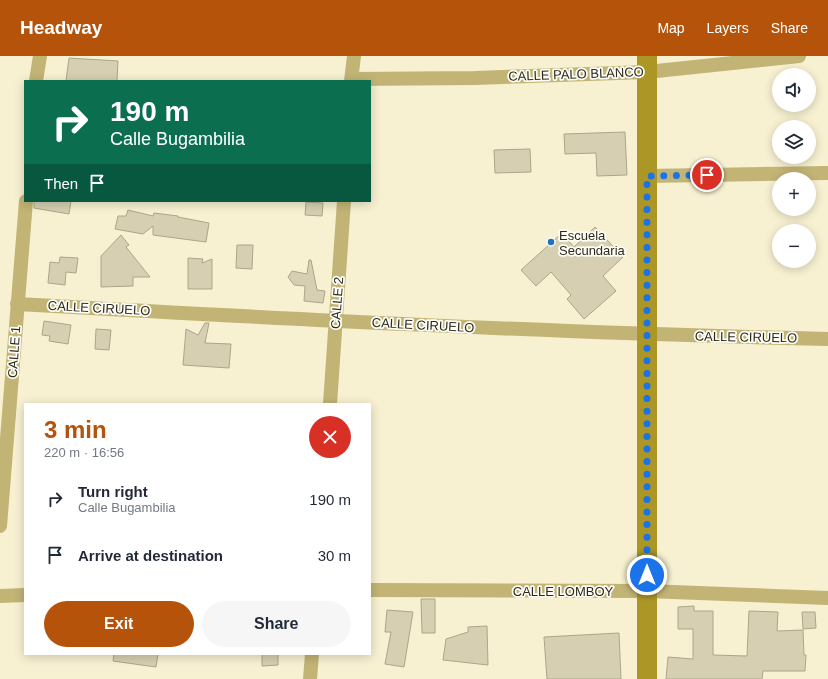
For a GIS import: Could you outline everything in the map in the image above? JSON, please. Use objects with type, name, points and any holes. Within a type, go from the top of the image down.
[{"type":"main road","points":[[647,64],[648,679]]},
{"type":"street","points":[[36,80],[40,56]]},
{"type":"street","points":[[352,80],[354,56]]},
{"type":"street","name":"CALLE PALO BLANCO","points":[[352,80],[474,78],[647,64],[799,56]]},
{"type":"street","points":[[647,176],[828,174]]},
{"type":"street","name":"CALLE 1","points":[[0,526],[26,202]]},
{"type":"street","name":"CALLE 2","points":[[330,403],[344,202]]},
{"type":"street","name":"CALLE CIRUELO","points":[[17,304],[336,322],[647,335],[828,339]]},
{"type":"street","name":"CALLE LOMBOY","points":[[371,590],[647,591],[828,598]]},
{"type":"street","points":[[0,596],[24,595]]},
{"type":"street","points":[[310,679],[312,655]]},
{"type":"building","points":[[69,58],[118,61],[117,80],[66,80]]},
{"type":"building","points":[[625,132],[627,175],[597,176],[596,153],[565,154],[564,134]]},
{"type":"building","points":[[530,149],[531,172],[495,173],[494,150]]},
{"type":"building","points":[[34,202],[71,202],[69,214],[34,208]]},
{"type":"building","points":[[306,202],[323,203],[322,216],[305,215]]},
{"type":"building","points":[[128,210],[153,216],[154,213],[178,216],[209,223],[206,242],[153,235],[153,226],[143,234],[115,229],[118,216],[126,216]]},
{"type":"building","points":[[595,227],[623,257],[603,276],[616,291],[584,319],[567,299],[571,295],[551,272],[536,286],[521,270],[562,233],[574,247]]},
{"type":"building","points":[[121,235],[129,245],[126,247],[150,277],[133,277],[133,286],[101,287],[101,256]]},
{"type":"building","points":[[237,245],[253,245],[252,269],[236,268]]},
{"type":"building","points":[[60,257],[78,258],[76,273],[66,272],[65,285],[48,283],[50,262],[59,263]]},
{"type":"building","points":[[188,258],[203,259],[202,263],[212,259],[212,289],[188,289]]},
{"type":"building","points":[[309,260],[311,260],[317,290],[325,291],[323,303],[304,301],[305,286],[294,285],[288,277],[292,271],[307,274]]},
{"type":"building","points":[[44,321],[71,325],[68,344],[49,341],[50,336],[42,335]]},
{"type":"building","points":[[205,323],[209,323],[205,343],[231,344],[229,368],[183,365],[186,329],[198,335]]},
{"type":"building","points":[[96,329],[111,330],[109,350],[95,349]]},
{"type":"building","points":[[421,599],[435,599],[435,633],[422,633]]},
{"type":"building","points":[[694,606],[694,611],[713,611],[713,655],[747,656],[749,611],[778,612],[777,631],[803,630],[804,655],[806,655],[805,671],[763,671],[762,679],[666,679],[668,657],[693,659],[693,629],[678,629],[678,607]]},
{"type":"building","points":[[387,610],[413,612],[404,667],[385,664],[391,632],[385,632]]},
{"type":"building","points":[[802,612],[815,612],[816,628],[803,629]]},
{"type":"building","points":[[487,626],[488,665],[443,660],[446,639],[468,632],[468,627]]},
{"type":"building","points":[[619,633],[621,679],[547,679],[544,637]]},
{"type":"building","points":[[114,655],[158,655],[156,667],[113,661]]},
{"type":"building","points":[[262,655],[278,655],[278,665],[262,666]]},
{"type":"place","name":"Escuela Secundaria","points":[[551,242]]},
{"type":"route","points":[[647,575],[647,176],[707,175]]}]
